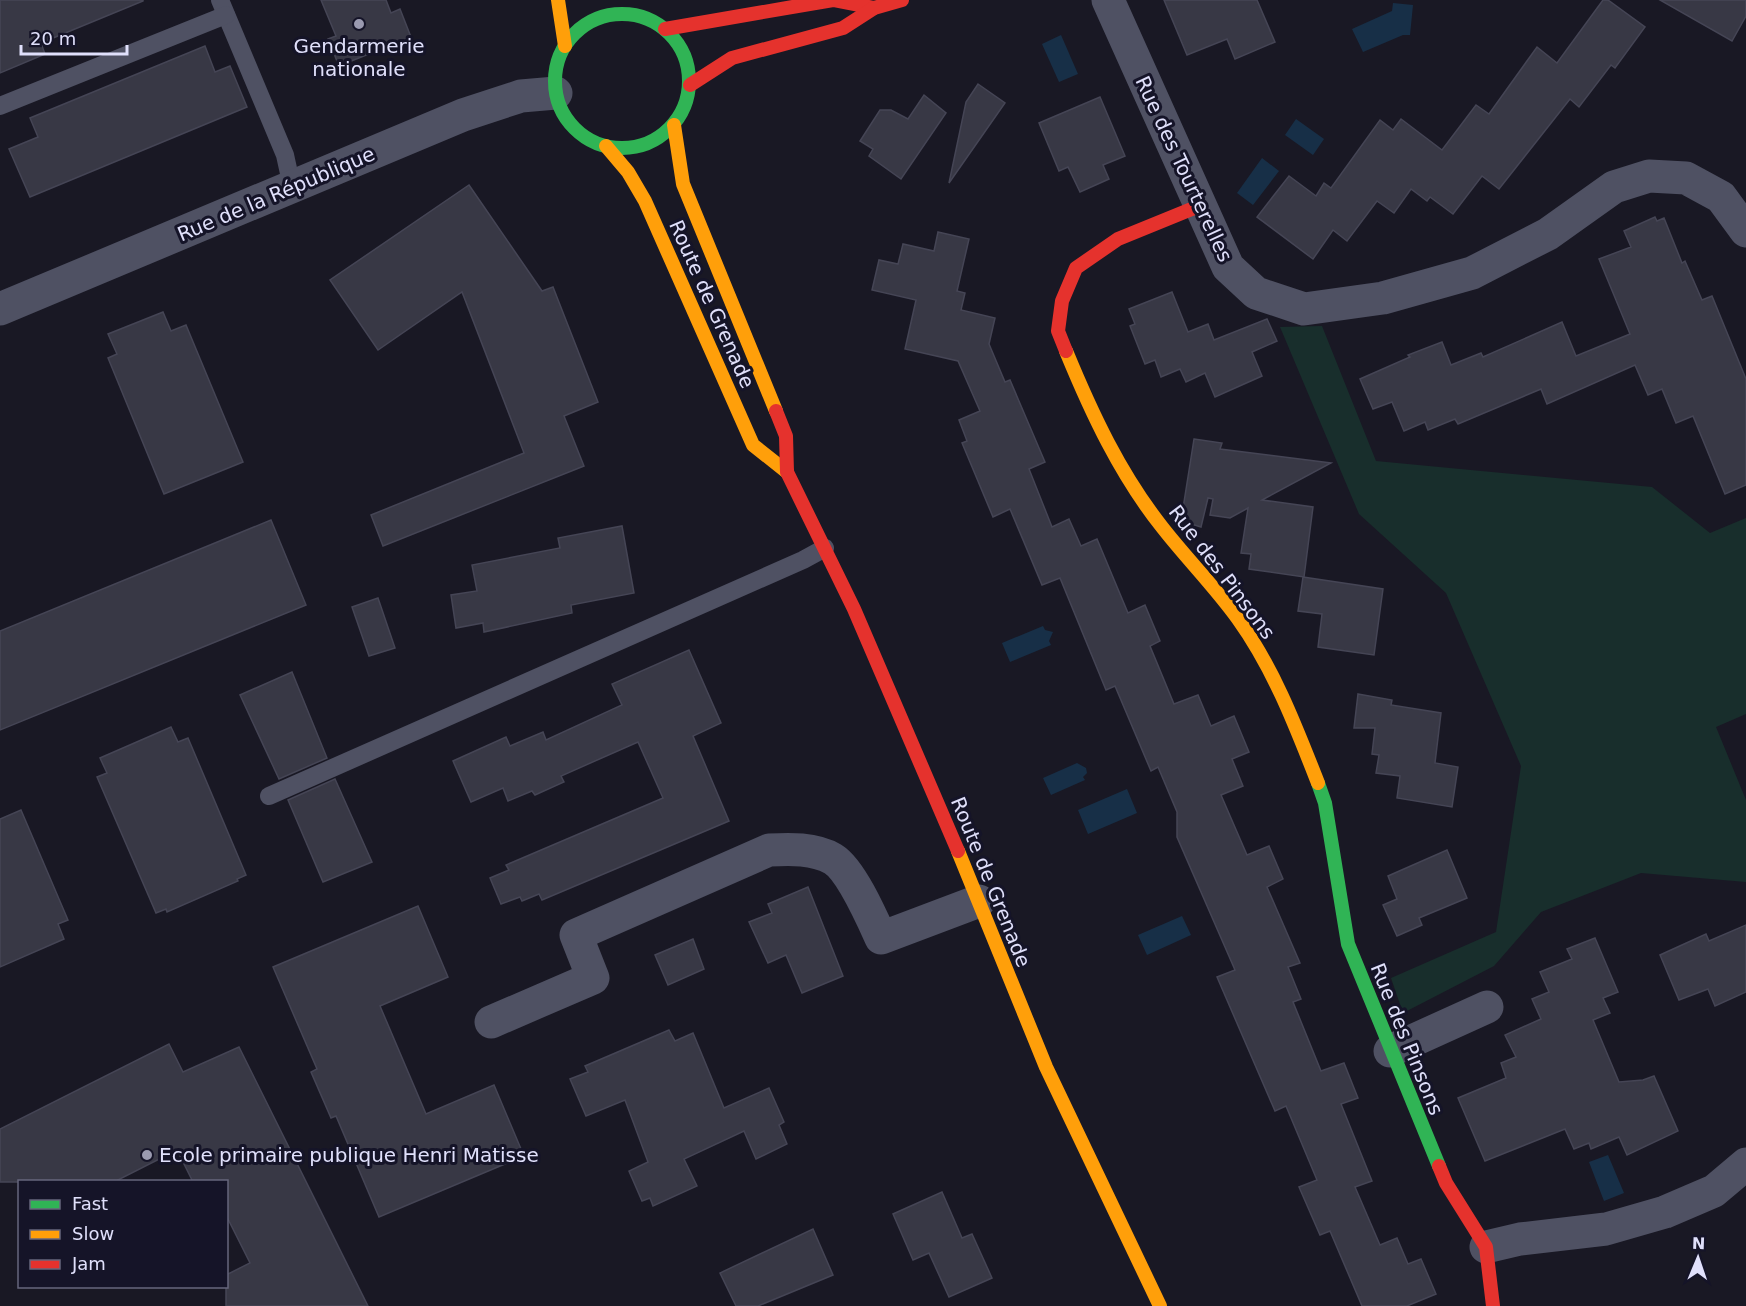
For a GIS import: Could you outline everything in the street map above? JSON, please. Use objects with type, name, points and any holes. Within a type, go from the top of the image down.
[{"type":"main road","points":[[558,0],[565,46]]},
{"type":"main road","points":[[603,0],[617,14]]},
{"type":"main road","points":[[665,29],[833,0],[874,8]]},
{"type":"main road","points":[[690,85],[732,58],[843,28],[874,8],[902,0]]},
{"type":"main road","points":[[617,14],[634,15],[650,20],[665,29],[679,44],[688,64],[690,85],[682,112],[674,125],[661,137],[644,145],[625,148],[592,142],[569,123],[556,93],[555,75],[565,46],[581,28],[598,18],[617,14]]},
{"type":"main road","name":"Route de Grenade","points":[[674,125],[683,184],[786,436],[787,472],[825,548],[979,901],[1046,1067],[1160,1306]]},
{"type":"main road","name":"Route de Grenade","points":[[606,146],[628,171],[645,201],[753,445],[787,472]]},
{"type":"main road","name":"Rue des Pinsons","points":[[1199,206],[1118,240],[1076,268],[1062,302],[1058,332],[1088,405],[1121,468],[1161,526],[1238,619],[1264,661],[1292,716],[1325,803],[1348,944],[1446,1183],[1486,1247],[1493,1306]]},
{"type":"street","name":"Rue des Tourterelles","points":[[1108,0],[1228,267],[1256,293],[1304,309],[1383,298],[1472,273],[1548,234],[1614,187],[1649,176],[1686,178],[1721,197],[1746,231]]},
{"type":"street","name":"Rue de la République","points":[[0,309],[504,100],[536,93],[556,93]]},
{"type":"street","points":[[491,1022],[593,978],[576,935],[769,850],[798,849],[834,860],[856,888],[881,938],[979,901]]},
{"type":"street","points":[[1390,1051],[1487,1007]]},
{"type":"street","points":[[1486,1247],[1520,1239],[1606,1228],[1665,1212],[1714,1191],[1746,1164]]},
{"type":"lane","points":[[0,105],[223,7],[285,155],[292,187]]},
{"type":"lane","points":[[269,796],[803,560],[825,548]]},
{"type":"green space","points":[[1322,326],[1376,461],[1652,487],[1710,533],[1746,518],[1746,714],[1716,727],[1746,800],[1746,882],[1641,873],[1541,912],[1494,966],[1403,1013],[1391,978],[1496,932],[1521,766],[1446,593],[1359,514],[1280,327]]},
{"type":"water","points":[[1393,3],[1413,5],[1410,35],[1403,35],[1363,52],[1352,29],[1392,11]]},
{"type":"water","points":[[1061,35],[1078,74],[1059,82],[1042,44]]},
{"type":"water","points":[[1296,119],[1324,139],[1313,155],[1285,135]]},
{"type":"water","points":[[1262,158],[1279,171],[1253,205],[1237,193]]},
{"type":"water","points":[[1043,626],[1045,630],[1053,632],[1049,641],[1051,645],[1010,662],[1002,643]]},
{"type":"water","points":[[1077,763],[1086,768],[1087,773],[1083,777],[1085,780],[1051,795],[1043,778]]},
{"type":"water","points":[[1127,789],[1137,813],[1088,834],[1078,810]]},
{"type":"water","points":[[1182,916],[1191,935],[1147,955],[1138,935]]},
{"type":"water","points":[[1608,1155],[1624,1193],[1604,1201],[1589,1162]]},
{"type":"building","points":[[0,0],[143,1],[41,43],[45,54],[0,73]]},
{"type":"building","name":"Gendarmerie nationale","points":[[321,0],[386,0],[391,13],[400,9],[411,37],[339,66],[328,39],[336,36]]},
{"type":"building","points":[[1164,0],[1257,0],[1275,42],[1235,59],[1227,39],[1187,55]]},
{"type":"building","points":[[1603,0],[1608,0],[1645,27],[1615,68],[1611,65],[1579,107],[1570,99],[1499,189],[1482,176],[1453,214],[1430,197],[1427,201],[1411,189],[1394,213],[1377,201],[1347,241],[1333,230],[1313,259],[1257,217],[1289,176],[1316,196],[1324,183],[1331,188],[1380,120],[1393,130],[1401,119],[1442,150],[1476,105],[1489,114],[1537,47],[1557,63]]},
{"type":"building","points":[[1660,0],[1746,0],[1746,16],[1732,41]]},
{"type":"building","points":[[205,46],[215,72],[230,66],[247,107],[30,197],[9,149],[38,137],[30,118]]},
{"type":"building","points":[[978,84],[1005,103],[949,183],[966,102]]},
{"type":"building","points":[[924,95],[946,113],[901,179],[869,156],[873,149],[860,141],[880,110],[891,110],[908,119]]},
{"type":"building","points":[[1100,97],[1125,156],[1103,165],[1109,179],[1080,192],[1068,167],[1059,171],[1039,123]]},
{"type":"building","points":[[469,185],[542,291],[553,287],[598,402],[564,416],[584,466],[383,546],[371,515],[524,453],[462,292],[378,350],[330,280]]},
{"type":"building","points":[[1655,217],[1657,221],[1664,218],[1682,263],[1685,261],[1702,300],[1712,296],[1746,379],[1746,485],[1725,494],[1693,416],[1676,423],[1662,389],[1648,395],[1635,365],[1547,404],[1541,389],[1458,424],[1455,419],[1428,430],[1425,422],[1404,431],[1392,402],[1373,409],[1360,379],[1410,357],[1408,355],[1442,342],[1451,365],[1481,353],[1483,357],[1562,322],[1576,356],[1630,334],[1599,259],[1631,247],[1624,231]]},
{"type":"building","points":[[938,232],[969,239],[957,291],[965,293],[961,310],[995,318],[989,344],[1005,382],[1010,380],[1045,462],[1029,469],[1052,527],[1069,519],[1081,546],[1097,539],[1128,613],[1145,605],[1160,641],[1150,646],[1174,704],[1198,695],[1211,726],[1234,716],[1249,752],[1232,759],[1243,786],[1221,795],[1247,855],[1269,846],[1283,879],[1267,887],[1300,963],[1288,967],[1301,999],[1293,1002],[1321,1071],[1344,1063],[1358,1098],[1341,1104],[1372,1181],[1355,1187],[1380,1245],[1397,1238],[1408,1264],[1421,1259],[1436,1294],[1407,1306],[1362,1306],[1330,1231],[1320,1235],[1299,1187],[1317,1180],[1286,1106],[1275,1111],[1217,977],[1235,970],[1177,837],[1177,812],[1158,767],[1151,771],[1115,686],[1106,690],[1060,578],[1042,585],[1010,509],[993,517],[962,443],[967,441],[959,420],[980,411],[958,361],[905,349],[916,300],[872,290],[879,260],[898,264],[903,244],[934,251]]},
{"type":"building","points":[[1172,292],[1188,332],[1208,324],[1214,340],[1267,319],[1277,341],[1252,352],[1262,376],[1215,397],[1205,373],[1186,382],[1180,369],[1161,377],[1155,360],[1145,364],[1130,326],[1135,324],[1129,309]]},
{"type":"building","points":[[163,312],[171,331],[186,325],[243,462],[164,494],[108,358],[117,354],[108,334]]},
{"type":"building","points":[[1194,439],[1222,443],[1220,449],[1331,463],[1262,500],[1313,507],[1304,577],[1249,569],[1251,554],[1241,553],[1248,508],[1230,518],[1210,515],[1213,499],[1208,498],[1201,527],[1181,521]]},
{"type":"building","points":[[271,520],[306,605],[0,730],[0,631]]},
{"type":"building","points":[[622,526],[634,593],[571,605],[572,613],[484,632],[483,623],[456,628],[451,595],[477,591],[472,565],[560,548],[558,538]]},
{"type":"building","points":[[1303,577],[1383,589],[1374,655],[1318,647],[1322,614],[1298,611]]},
{"type":"building","points":[[378,598],[395,648],[369,656],[352,607]]},
{"type":"building","points":[[689,650],[721,723],[693,736],[729,821],[542,900],[539,894],[522,901],[520,897],[501,904],[490,878],[509,870],[506,865],[663,798],[638,742],[561,776],[564,782],[535,795],[532,791],[508,801],[503,788],[471,802],[453,761],[506,737],[510,746],[543,732],[546,740],[622,705],[612,684]]},
{"type":"building","points":[[292,672],[327,758],[279,779],[240,695]]},
{"type":"building","points":[[1358,694],[1392,700],[1391,705],[1441,713],[1435,763],[1458,767],[1452,807],[1397,798],[1400,776],[1376,773],[1379,755],[1372,754],[1375,728],[1354,728]]},
{"type":"building","points":[[171,727],[178,742],[188,738],[246,875],[237,879],[238,881],[167,912],[166,909],[156,913],[97,777],[107,773],[100,758]]},
{"type":"building","points":[[335,779],[372,862],[323,882],[288,800]]},
{"type":"building","points":[[21,810],[68,920],[58,924],[64,939],[0,967],[0,819]]},
{"type":"building","points":[[1447,850],[1467,898],[1419,918],[1422,925],[1397,936],[1383,905],[1397,899],[1388,876]]},
{"type":"building","points":[[808,887],[843,976],[802,993],[786,955],[768,963],[749,922],[772,913],[768,904]]},
{"type":"building","points":[[418,906],[448,977],[380,1006],[426,1114],[494,1085],[524,1156],[379,1217],[336,1116],[331,1118],[311,1072],[317,1069],[273,967]]},
{"type":"building","points":[[1746,925],[1746,992],[1715,1006],[1708,989],[1679,1000],[1660,955],[1706,934],[1709,941]]},
{"type":"building","points":[[1595,938],[1618,992],[1603,998],[1610,1013],[1593,1020],[1619,1082],[1643,1080],[1654,1076],[1678,1131],[1627,1155],[1619,1137],[1591,1149],[1589,1143],[1574,1149],[1565,1129],[1485,1161],[1458,1098],[1506,1078],[1501,1063],[1516,1057],[1505,1035],[1541,1019],[1532,999],[1549,992],[1540,972],[1572,959],[1567,949]]},
{"type":"building","points":[[693,939],[704,969],[668,985],[655,955]]},
{"type":"building","points":[[669,1030],[675,1041],[693,1033],[724,1108],[769,1088],[784,1122],[779,1125],[787,1144],[756,1159],[744,1131],[684,1159],[697,1186],[653,1206],[650,1198],[642,1201],[629,1171],[648,1162],[625,1100],[586,1116],[570,1079],[588,1072],[585,1066]]},
{"type":"building","name":"Ecole primaire publique Henri Matisse","points":[[169,1044],[183,1072],[239,1047],[368,1306],[226,1306],[228,1274],[250,1263],[228,1219],[228,1180],[192,1180],[177,1150],[118,1180],[0,1182],[0,1129]]},
{"type":"building","points":[[942,1192],[962,1238],[972,1234],[992,1278],[949,1297],[929,1253],[913,1260],[893,1214]]},
{"type":"building","points":[[813,1229],[833,1275],[758,1306],[736,1306],[720,1273]]},
{"type":"traffic: fast","points":[[622,14],[648,19],[669,34],[684,55],[689,81],[684,107],[669,128],[648,143],[622,148],[596,143],[575,128],[560,107],[555,81],[560,55],[575,34],[596,19],[622,14]]},
{"type":"traffic: fast","points":[[1318,783],[1325,803],[1348,944],[1439,1166]]},
{"type":"traffic: slow","points":[[558,0],[565,46]]},
{"type":"traffic: slow","points":[[674,125],[683,184],[776,411]]},
{"type":"traffic: slow","points":[[606,146],[628,172],[645,201],[753,445],[787,472]]},
{"type":"traffic: slow","points":[[1066,351],[1086,398],[1133,486],[1162,527],[1229,607],[1263,658],[1318,783]]},
{"type":"traffic: slow","points":[[958,851],[1046,1067],[1160,1306]]},
{"type":"traffic: jam","points":[[665,29],[833,0],[874,8]]},
{"type":"traffic: jam","points":[[690,85],[732,58],[843,28],[874,8],[902,0]]},
{"type":"traffic: jam","points":[[1066,351],[1058,331],[1062,301],[1076,268],[1118,239],[1199,206]]},
{"type":"traffic: jam","points":[[776,411],[786,436],[787,472],[854,609],[958,851]]},
{"type":"traffic: jam","points":[[1439,1166],[1446,1183],[1486,1247],[1493,1306]]},
{"type":"place","name":"Gendarmerie nationale","points":[[359,24]]},
{"type":"place","name":"Ecole primaire publique Henri Matisse","points":[[147,1155]]}]
